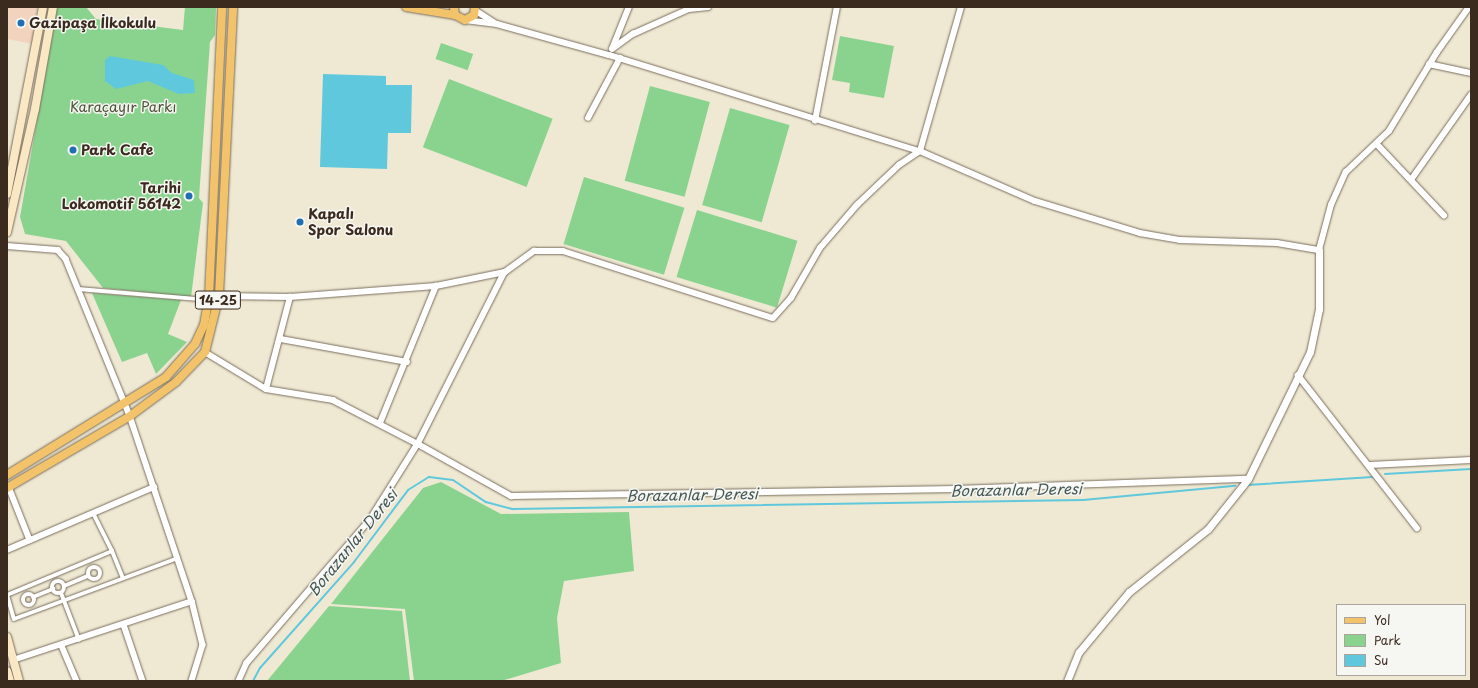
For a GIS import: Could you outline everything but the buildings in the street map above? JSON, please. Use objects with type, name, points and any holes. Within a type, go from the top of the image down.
[{"type":"main road","points":[[7,194],[43,7]]},
{"type":"main road","points":[[7,232],[35,109],[53,7]]},
{"type":"main road","name":"14-25","points":[[7,475],[123,402],[166,377],[182,362],[204,325],[208,300],[222,7]]},
{"type":"main road","name":"14-25","points":[[8,488],[130,416],[176,382],[205,352],[219,296],[233,7]]},
{"type":"main road","points":[[406,7],[455,11],[465,20],[471,17],[475,8]]},
{"type":"main road","points":[[7,637],[19,681]]},
{"type":"main road","points":[[7,671],[10,681]]},
{"type":"street","points":[[611,52],[629,7]]},
{"type":"street","points":[[611,52],[633,34],[689,9],[708,7]]},
{"type":"street","points":[[815,121],[837,7]]},
{"type":"street","points":[[219,296],[290,296],[436,286],[505,272],[534,251],[563,251],[773,318],[791,298],[820,248],[856,205],[898,165],[920,151],[961,7]]},
{"type":"street","points":[[1067,681],[1079,652],[1129,592],[1208,529],[1248,479],[1298,375],[1316,330],[1319,250],[1340,181],[1353,163],[1377,144],[1398,118],[1429,64],[1469,7]]},
{"type":"street","points":[[475,8],[497,24]]},
{"type":"street","points":[[465,20],[497,24],[611,52],[620,58],[815,121],[920,151],[1035,201],[1140,233],[1180,240],[1277,243],[1319,250]]},
{"type":"street","points":[[588,118],[620,58]]},
{"type":"street","points":[[1429,64],[1471,73]]},
{"type":"street","points":[[1411,180],[1471,95]]},
{"type":"street","points":[[1377,144],[1444,214]]},
{"type":"street","points":[[7,246],[58,250],[66,260],[130,416],[192,601],[202,645],[192,681]]},
{"type":"street","points":[[239,681],[247,663],[371,519],[418,444],[505,272]]},
{"type":"street","points":[[380,423],[407,362],[436,286]]},
{"type":"street","points":[[78,290],[208,300]]},
{"type":"street","points":[[266,389],[281,339],[290,296]]},
{"type":"street","points":[[281,339],[407,362]]},
{"type":"street","points":[[205,352],[266,389],[333,400],[380,423],[511,496],[948,489],[1248,479]]},
{"type":"street","points":[[1298,375],[1418,528]]},
{"type":"street","points":[[1370,465],[1471,460]]},
{"type":"street","points":[[7,550],[154,487]]},
{"type":"street","points":[[8,488],[30,540]]},
{"type":"street","points":[[93,513],[112,551],[123,578]]},
{"type":"street","points":[[112,551],[7,595],[14,619],[178,558]]},
{"type":"street","points":[[60,593],[64,586],[88,576],[91,568],[88,561]]},
{"type":"street","points":[[91,568],[100,571],[95,580],[96,588]]},
{"type":"street","points":[[54,575],[57,582],[64,586]]},
{"type":"street","points":[[88,576],[95,580]]},
{"type":"street","points":[[30,604],[33,597],[53,589],[57,582]]},
{"type":"street","points":[[25,587],[27,594],[23,601],[30,604],[34,611]]},
{"type":"street","points":[[53,589],[60,593],[79,640]]},
{"type":"street","points":[[27,594],[33,597]]},
{"type":"street","points":[[13,660],[62,646],[192,601]]},
{"type":"street","points":[[124,624],[143,681]]},
{"type":"street","points":[[62,646],[77,681]]},
{"type":"shaded area","name":"Gazipaşa İlkokulu","points":[[7,7],[37,7],[33,44],[7,39]]},
{"type":"green space","name":"Karaçayır Parkı","points":[[57,7],[86,7],[96,19],[183,30],[185,7],[216,7],[215,35],[210,42],[199,198],[203,203],[191,297],[103,288],[66,241],[25,234],[20,217]]},
{"type":"green space","points":[[840,36],[894,46],[884,98],[849,92],[850,83],[832,80]]},
{"type":"green space","points":[[441,43],[473,54],[468,70],[435,59]]},
{"type":"green space","points":[[449,79],[553,119],[526,187],[423,147]]},
{"type":"green space","points":[[650,86],[710,102],[685,197],[625,181]]},
{"type":"green space","points":[[730,108],[790,125],[762,222],[702,205]]},
{"type":"green space","points":[[584,177],[684,208],[664,275],[564,244]]},
{"type":"green space","points":[[697,210],[797,241],[777,308],[677,277]]},
{"type":"green space","points":[[92,293],[181,300],[168,334],[187,342],[156,374],[147,353],[122,362]]},
{"type":"green space","points":[[441,482],[501,514],[629,512],[634,571],[564,581],[557,618],[561,663],[501,681],[414,681],[405,609],[331,604],[423,488]]},
{"type":"green space","points":[[329,606],[402,611],[410,681],[267,681]]},
{"type":"water","points":[[110,56],[163,65],[172,73],[194,80],[195,93],[179,94],[148,81],[116,89],[105,81],[105,60]]},
{"type":"water","points":[[323,74],[386,76],[386,85],[412,85],[411,133],[388,133],[387,169],[320,167]]},
{"type":"waterway","name":"Borazanlar Deresi","points":[[1385,474],[1471,469]]},
{"type":"waterway","name":"Borazanlar Deresi","points":[[253,681],[260,668],[354,562],[408,490],[429,477],[453,480],[486,502],[513,509],[1083,500],[1235,486]]},
{"type":"waterway","name":"Borazanlar Deresi","points":[[1247,485],[1373,477]]},
{"type":"place","name":"Gazipaşa İlkokulu","points":[[21,23]]},
{"type":"place","name":"Park Cafe","points":[[73,150]]},
{"type":"place","name":"Tarihi Lokomotif 56142","points":[[189,196]]},
{"type":"place","name":"Kapalı Spor Salonu","points":[[300,222]]}]
